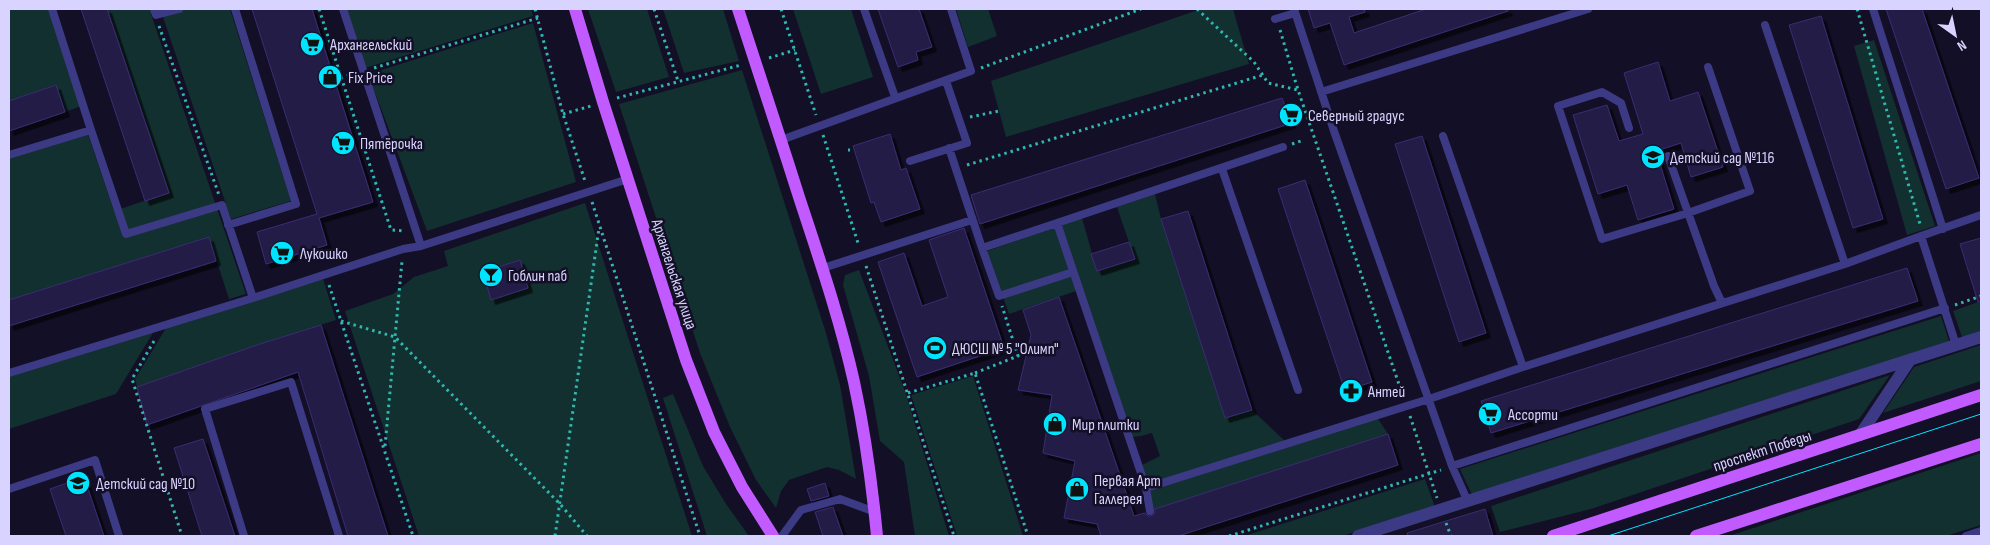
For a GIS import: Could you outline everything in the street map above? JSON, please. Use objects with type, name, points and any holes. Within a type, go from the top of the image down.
[{"type":"main road","name":"Архангельская улица","points":[[575,9],[686,360],[714,432],[742,487],[773,536]]},
{"type":"main road","points":[[738,9],[822,268],[853,381],[866,445],[877,536]]},
{"type":"main road","name":"проспект Победы","points":[[1554,536],[1981,395]]},
{"type":"main road","points":[[1696,536],[1981,444]]},
{"type":"street","points":[[1358,536],[1981,337]]},
{"type":"street","points":[[1860,435],[1910,360]]},
{"type":"lane","points":[[52,9],[126,234],[222,205],[253,298]]},
{"type":"lane","points":[[155,12],[179,9]]},
{"type":"lane","points":[[228,225],[296,204],[234,9]]},
{"type":"lane","points":[[343,9],[421,246]]},
{"type":"lane","points":[[864,9],[895,97]]},
{"type":"lane","points":[[781,140],[820,127],[895,97],[971,71],[951,9]]},
{"type":"lane","points":[[1321,92],[1588,9]]},
{"type":"lane","points":[[1873,9],[1943,229]]},
{"type":"lane","points":[[1276,19],[1295,11],[1321,92],[1452,466],[1468,502]]},
{"type":"lane","points":[[1765,25],[1845,264]]},
{"type":"lane","points":[[1628,128],[1621,103],[1602,92],[1558,106],[1602,239],[1688,213],[1750,191],[1708,67]]},
{"type":"lane","points":[[910,161],[967,143],[946,81]]},
{"type":"lane","points":[[9,156],[91,130]]},
{"type":"lane","points":[[1443,136],[1523,367]]},
{"type":"lane","points":[[982,248],[1283,147]]},
{"type":"lane","points":[[949,148],[999,296],[1073,272]]},
{"type":"lane","points":[[1668,156],[1714,286],[1722,303]]},
{"type":"lane","points":[[1222,169],[1298,390]]},
{"type":"lane","points":[[9,373],[253,298],[403,249],[421,246],[628,179]]},
{"type":"lane","points":[[1146,488],[1429,400],[1523,367],[1845,264],[1981,215]]},
{"type":"lane","points":[[822,268],[972,220]]},
{"type":"lane","points":[[1057,223],[1146,488],[1150,511]]},
{"type":"lane","points":[[1922,236],[1956,346]]},
{"type":"lane","points":[[1452,466],[1945,308]]},
{"type":"lane","points":[[244,536],[204,409],[290,382],[339,536]]},
{"type":"lane","points":[[9,489],[95,460],[119,536]]},
{"type":"lane","points":[[782,536],[801,510],[840,499],[874,512]]},
{"type":"lane","points":[[1966,536],[1981,531]]},
{"type":"path","points":[[319,9],[391,230]]},
{"type":"path","points":[[535,9],[564,114],[700,536]]},
{"type":"path","points":[[654,9],[678,81]]},
{"type":"path","points":[[971,71],[1141,9]]},
{"type":"path","points":[[1197,9],[1254,62],[1268,83],[1298,90]]},
{"type":"path","points":[[1857,9],[1922,236]]},
{"type":"path","points":[[155,12],[222,205]]},
{"type":"path","points":[[334,79],[363,72],[538,18]]},
{"type":"path","points":[[1276,19],[1298,90],[1451,536]]},
{"type":"path","points":[[564,114],[795,50]]},
{"type":"path","points":[[956,168],[1262,75]]},
{"type":"path","points":[[960,120],[999,111]]},
{"type":"path","points":[[555,536],[599,225]]},
{"type":"path","points":[[384,450],[403,249]]},
{"type":"path","points":[[862,254],[954,536]]},
{"type":"path","points":[[326,275],[413,536]]},
{"type":"path","points":[[908,393],[975,373],[1018,356],[999,296]]},
{"type":"path","points":[[1945,308],[1981,296]]},
{"type":"path","points":[[341,321],[395,337],[560,504],[587,536]]},
{"type":"path","points":[[163,325],[132,379],[182,536]]},
{"type":"path","points":[[975,373],[1028,536]]},
{"type":"path","points":[[1229,536],[1452,466]]},
{"type":"green space","points":[[9,9],[50,9],[81,106],[65,112],[55,85],[9,101]]},
{"type":"green space","points":[[107,9],[230,9],[291,201],[231,219],[161,11],[151,14],[246,294],[229,299],[209,237],[9,300],[9,159],[88,135],[114,211],[168,193]]},
{"type":"green space","points":[[346,9],[531,9],[533,16],[365,68]]},
{"type":"green space","points":[[588,9],[647,9],[669,77],[616,92]]},
{"type":"green space","points":[[663,9],[723,9],[739,61],[684,73]]},
{"type":"green space","points":[[793,9],[851,9],[873,77],[821,94]]},
{"type":"green space","points":[[956,9],[988,9],[997,36],[968,47]]},
{"type":"green space","points":[[1201,9],[1233,9],[1249,64],[1006,137],[991,81]]},
{"type":"green space","points":[[533,23],[576,182],[427,231],[368,74]]},
{"type":"green space","points":[[1874,40],[1935,226],[1907,235],[1854,46]]},
{"type":"green space","points":[[742,70],[826,333],[840,385],[856,479],[839,470],[827,467],[789,480],[781,491],[776,508],[756,480],[730,427],[700,353],[619,104]]},
{"type":"green space","points":[[1155,194],[1161,219],[1225,418],[1252,410],[1285,441],[1374,413],[1388,434],[1150,511],[1149,484],[1142,465],[1160,456],[1152,433],[1132,437],[1082,289],[1009,314],[987,251],[1082,218],[1097,271],[1135,260],[1117,207]]},
{"type":"green space","points":[[585,203],[692,536],[419,536],[345,311],[393,294],[414,277],[448,266],[444,251]]},
{"type":"green space","points":[[859,270],[906,394],[949,536],[915,536],[904,462],[880,441],[869,376],[843,285],[845,275]]},
{"type":"green space","points":[[323,279],[336,320],[137,387],[135,379],[166,328]]},
{"type":"green space","points":[[1981,301],[1981,331],[1962,337],[1953,311]]},
{"type":"green space","points":[[1941,316],[1949,341],[1472,495],[1460,469]]},
{"type":"green space","points":[[154,331],[116,394],[9,429],[9,376]]},
{"type":"green space","points":[[1981,345],[1981,381],[1883,413],[1914,367]]},
{"type":"green space","points":[[1890,375],[1859,419],[1591,509],[1500,532],[1491,506]]},
{"type":"green space","points":[[973,376],[1023,536],[957,536],[911,395]]},
{"type":"green space","points":[[673,394],[703,466],[726,504],[749,536],[707,536],[663,398]]},
{"type":"green space","points":[[1981,453],[1981,525],[1946,536],[1729,536]]},
{"type":"green space","points":[[1425,479],[1435,507],[1342,536],[1244,536]]},
{"type":"building","points":[[81,9],[107,9],[169,193],[145,201]]},
{"type":"building","points":[[252,9],[312,9],[373,202],[319,218],[327,245],[266,264],[257,232],[317,214]]},
{"type":"building","points":[[878,9],[919,9],[932,47],[916,52],[918,60],[898,67]]},
{"type":"building","points":[[1308,9],[1364,9],[1365,12],[1349,17],[1354,33],[1426,9],[1507,9],[1508,11],[1344,65],[1330,23],[1314,28]]},
{"type":"building","points":[[1886,9],[1922,9],[1979,178],[1946,189]]},
{"type":"building","points":[[1821,16],[1883,219],[1853,228],[1789,25]]},
{"type":"building","points":[[1658,62],[1670,101],[1698,92],[1723,167],[1691,177],[1681,143],[1656,151],[1674,209],[1638,220],[1627,185],[1598,194],[1573,115],[1607,105],[1619,141],[1643,134],[1624,73]]},
{"type":"building","points":[[56,85],[65,112],[9,131],[9,101]]},
{"type":"building","points":[[1282,98],[1292,123],[980,224],[971,195]]},
{"type":"building","points":[[890,134],[901,170],[906,168],[920,209],[881,222],[874,202],[871,203],[853,146]]},
{"type":"building","points":[[1422,136],[1486,333],[1459,342],[1395,144]]},
{"type":"building","points":[[1305,180],[1372,382],[1345,391],[1278,189]]},
{"type":"building","points":[[1188,211],[1252,410],[1225,418],[1161,219]]},
{"type":"building","points":[[964,228],[1004,348],[917,377],[878,262],[904,253],[922,306],[948,297],[929,240]]},
{"type":"building","points":[[209,237],[216,261],[9,326],[9,300]]},
{"type":"building","points":[[1981,238],[1981,302],[1978,302],[1960,244]]},
{"type":"building","points":[[1129,242],[1135,259],[1097,271],[1091,254]]},
{"type":"building","points":[[520,260],[528,288],[491,300],[483,272]]},
{"type":"building","points":[[1907,268],[1918,301],[1491,433],[1481,401]]},
{"type":"building","points":[[1059,297],[1134,516],[1145,513],[1151,516],[1155,513],[1155,509],[1388,434],[1398,465],[1178,536],[1101,536],[1097,524],[1064,518],[1075,461],[1043,453],[1052,395],[1018,390],[1031,335],[1023,310]]},
{"type":"building","points":[[321,325],[388,536],[348,536],[298,372],[147,425],[137,387]]},
{"type":"building","points":[[203,439],[235,536],[202,536],[174,448]]},
{"type":"building","points":[[84,477],[104,536],[66,536],[50,489]]},
{"type":"building","points":[[825,483],[829,496],[811,501],[807,489]]},
{"type":"building","points":[[833,507],[843,536],[823,536],[815,512]]},
{"type":"building","points":[[1485,509],[1493,536],[1408,536],[1407,533]]},
{"type":"tram line","points":[[1608,536],[1981,414]]},
{"type":"place","name":"Архангельский","points":[[312,44]]},
{"type":"place","name":"Fix Price","points":[[330,77]]},
{"type":"place","name":"Северный градус","points":[[1291,115]]},
{"type":"place","name":"Пятёрочка","points":[[343,143]]},
{"type":"place","name":"Детский сад №116","points":[[1653,157]]},
{"type":"place","name":"Лукошко","points":[[282,253]]},
{"type":"place","name":"Гоблин паб","points":[[491,275]]},
{"type":"place","name":"ДЮСШ № 5 \"Олимп\"","points":[[935,348]]},
{"type":"place","name":"Антей","points":[[1351,391]]},
{"type":"place","name":"Ассорти","points":[[1490,414]]},
{"type":"place","name":"Мир плитки","points":[[1055,424]]},
{"type":"place","name":"Детский сад №10","points":[[78,483]]},
{"type":"place","name":"Первая Арт Галлерея","points":[[1077,489]]}]
